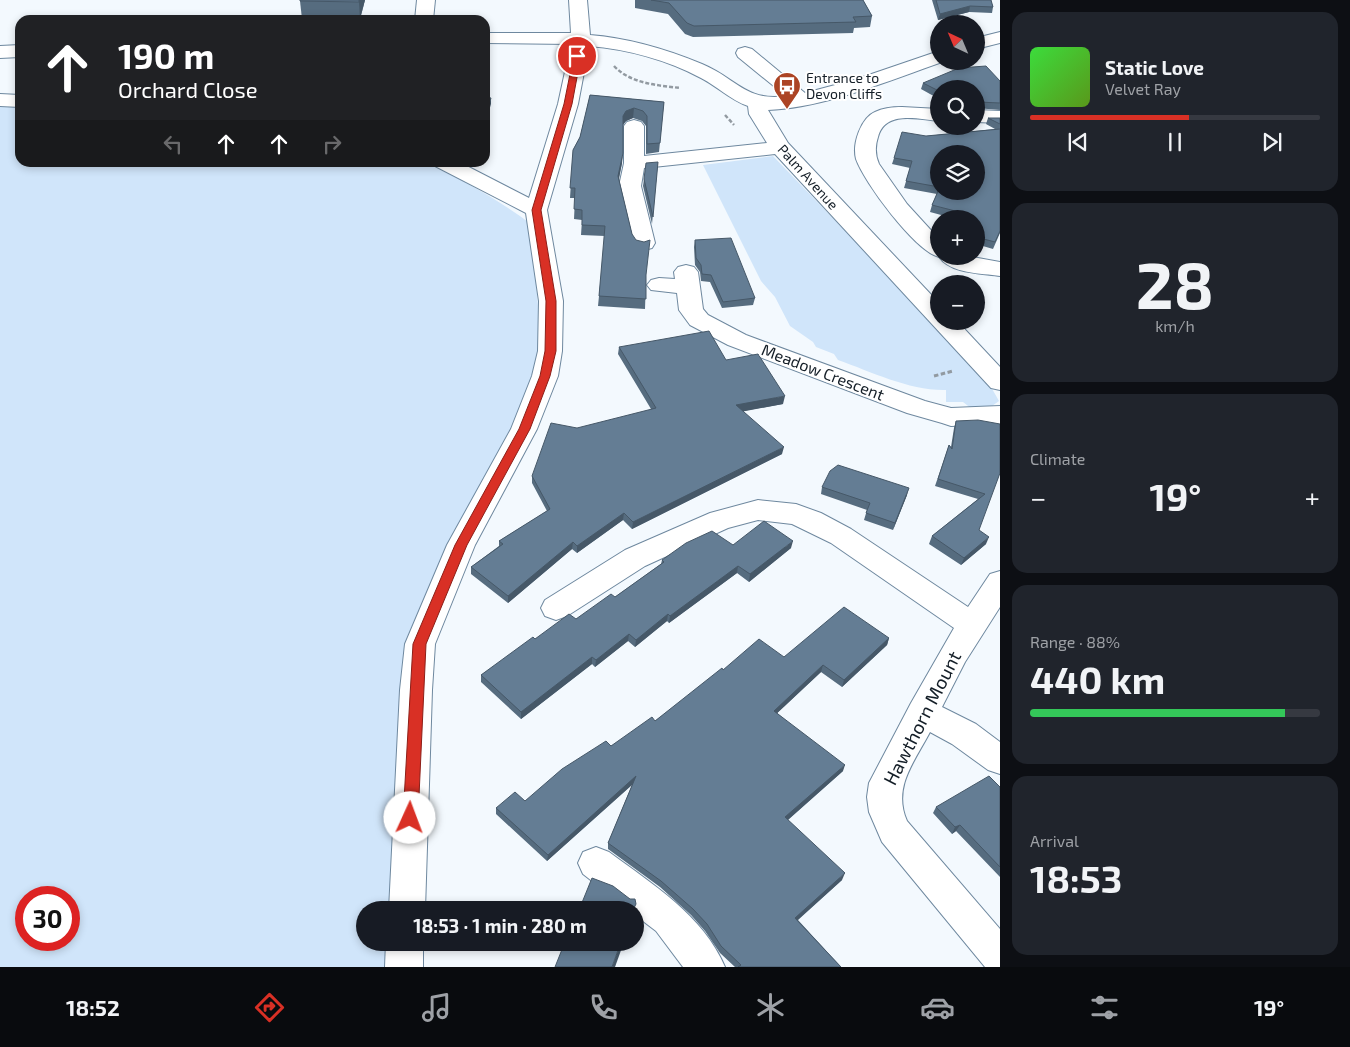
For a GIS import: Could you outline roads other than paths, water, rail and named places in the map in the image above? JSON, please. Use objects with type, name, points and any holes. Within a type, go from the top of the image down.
[{"type":"street","points":[[424,15],[426,0]]},
{"type":"street","points":[[407,901],[416,690],[420,644],[461,545],[524,429],[536,402],[545,376],[550,351],[551,301],[536,210],[568,104],[580,43],[578,0]]},
{"type":"street","points":[[985,41],[1000,37]]},
{"type":"street","points":[[490,38],[623,45],[655,53],[691,66],[714,77],[748,101],[757,103],[776,104],[802,100],[862,103],[895,113],[930,115]]},
{"type":"street","points":[[0,52],[15,50]]},
{"type":"street","points":[[745,53],[802,100]]},
{"type":"street","points":[[862,103],[930,62]]},
{"type":"street","points":[[0,100],[15,101]]},
{"type":"street","name":"Palm Avenue","points":[[757,103],[759,114],[780,147],[930,307]]},
{"type":"street","points":[[862,103],[873,124],[869,135],[866,158],[921,236],[930,243]]},
{"type":"street","points":[[985,116],[1000,117]]},
{"type":"street","points":[[634,126],[634,164],[630,186],[644,243]]},
{"type":"street","points":[[634,164],[780,147]]},
{"type":"street","points":[[452,167],[536,210]]},
{"type":"street","points":[[975,265],[1000,269]]},
{"type":"street","name":"Meadow Crescent","points":[[659,285],[687,280],[691,310],[699,320],[737,340],[916,407],[951,417],[1000,415]]},
{"type":"street","points":[[951,330],[1000,382]]},
{"type":"street","points":[[556,608],[635,558],[720,520],[758,510],[796,514],[841,536],[972,625]]},
{"type":"street","name":"Hawthorn Mount","points":[[997,595],[972,625],[954,654],[886,783],[884,797],[886,812],[894,831],[1000,957]]},
{"type":"street","points":[[922,712],[964,734],[1000,760]]},
{"type":"street","points":[[596,863],[669,919],[706,967]]},
{"type":"street","points":[[404,967],[405,951]]},
{"type":"place","name":"Entrance to Devon Cliffs","points":[[787,110]]}]
